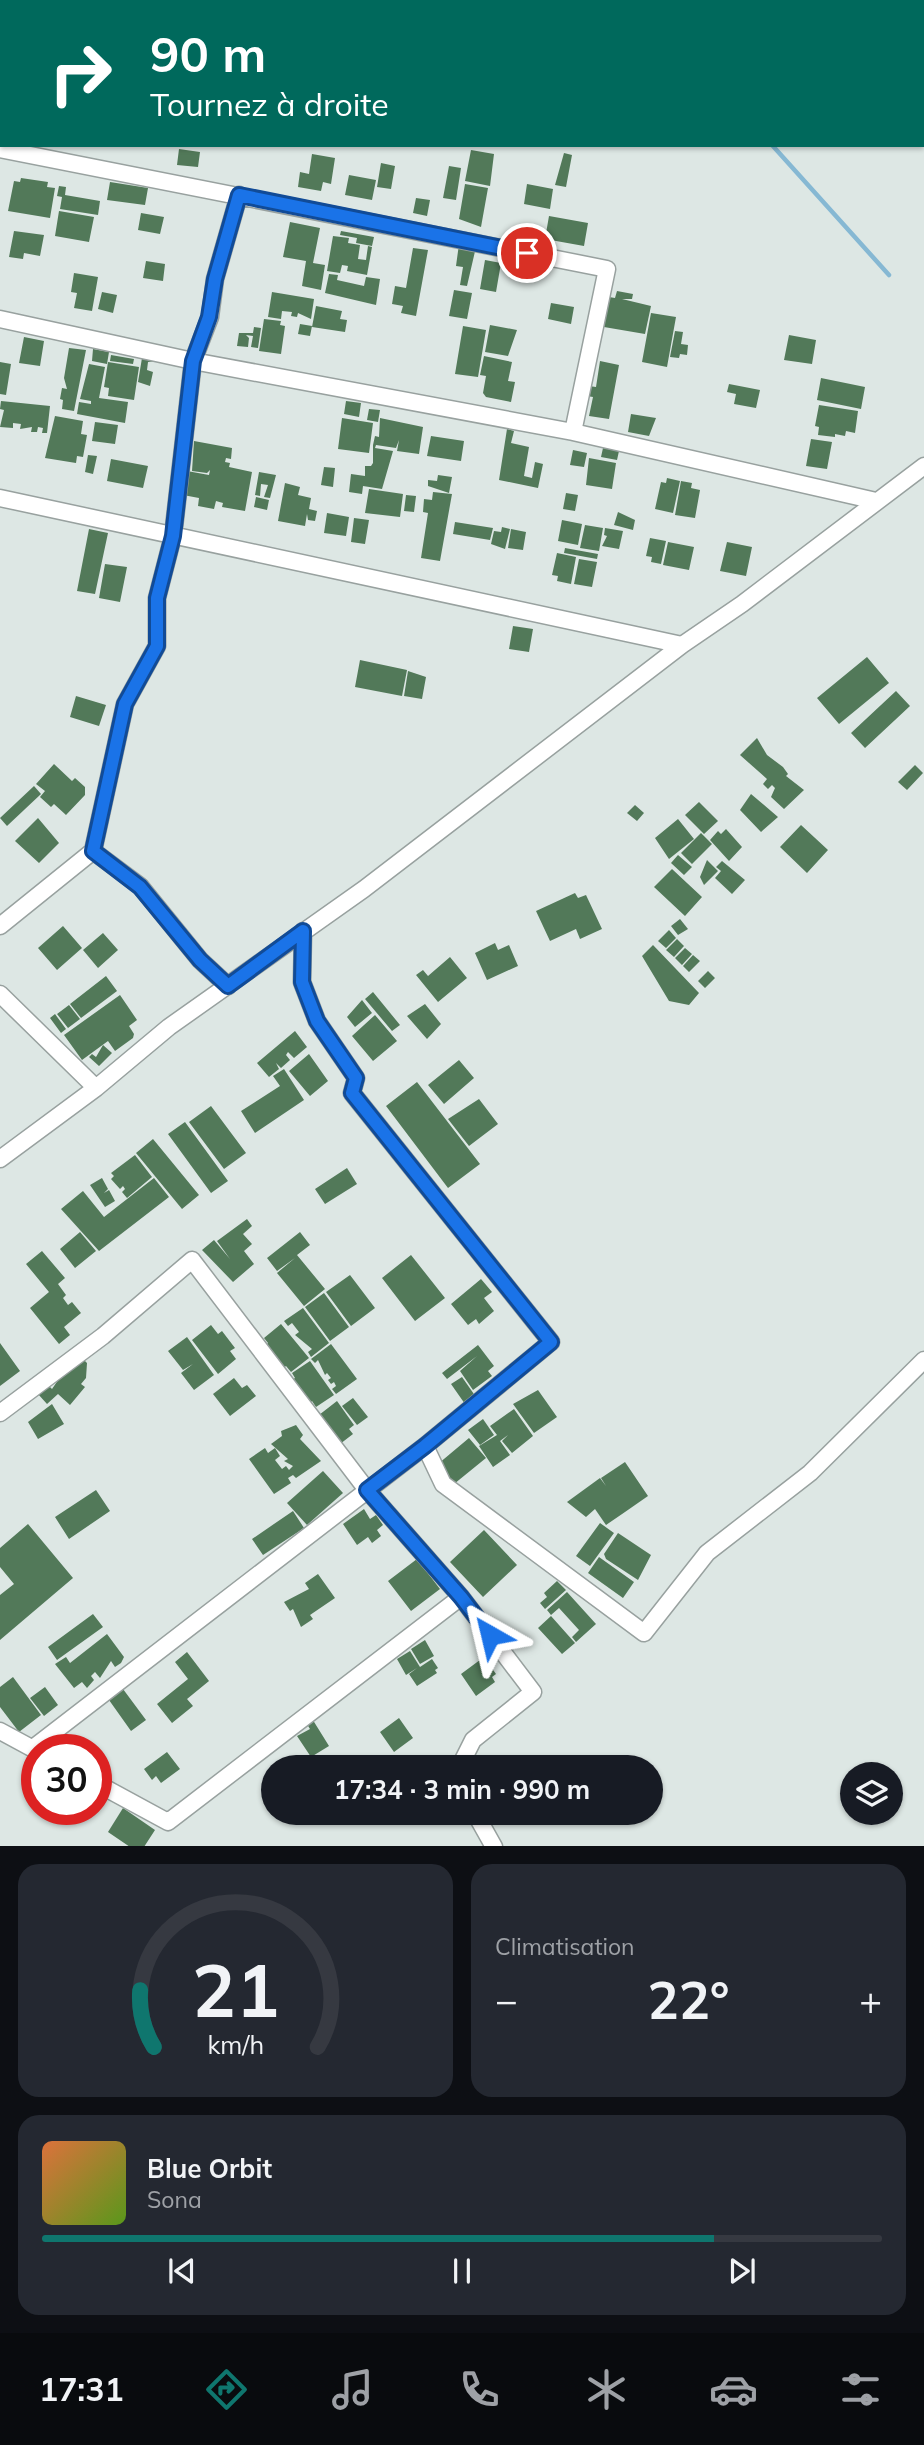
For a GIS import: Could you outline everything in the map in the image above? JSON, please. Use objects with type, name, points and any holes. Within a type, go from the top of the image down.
[{"type":"street","points":[[0,149],[607,269],[573,432]]},
{"type":"street","points":[[0,926],[93,851],[125,704],[157,646],[157,598],[173,536],[193,361],[209,317],[215,279],[239,195]]},
{"type":"street","points":[[0,319],[193,361],[573,432],[876,501]]},
{"type":"street","points":[[0,1159],[96,1088],[169,1027],[364,889],[682,645],[742,604],[924,466]]},
{"type":"street","points":[[0,498],[682,645]]},
{"type":"street","points":[[93,851],[140,887],[200,960],[228,986]]},
{"type":"street","points":[[55,1734],[425,1446],[551,1342],[352,1093],[356,1078],[317,1021],[302,982],[303,931]]},
{"type":"street","points":[[0,994],[96,1088]]},
{"type":"street","points":[[0,1413],[103,1336],[192,1260],[367,1490],[461,1597],[533,1692],[474,1740],[466,1755]]},
{"type":"street","points":[[425,1446],[443,1484],[644,1633],[707,1553],[810,1473],[924,1360]]},
{"type":"street","points":[[112,1792],[168,1822],[461,1597]]},
{"type":"street","points":[[0,1731],[21,1742]]},
{"type":"street","points":[[482,1825],[494,1846]]},
{"type":"building","points":[[179,149],[200,152],[198,167],[177,165]]},
{"type":"building","points":[[471,150],[494,154],[490,186],[465,181]]},
{"type":"building","points":[[564,153],[572,155],[566,187],[555,185]]},
{"type":"building","points":[[312,154],[335,158],[331,184],[323,182],[321,191],[298,187],[300,172],[309,174]]},
{"type":"building","points":[[381,163],[395,166],[391,189],[377,187]]},
{"type":"building","points":[[449,166],[461,168],[456,200],[443,198]]},
{"type":"building","points":[[349,175],[376,180],[372,200],[345,195]]},
{"type":"building","points":[[21,178],[48,182],[47,187],[55,188],[50,218],[8,211],[14,181],[20,182]]},
{"type":"building","points":[[110,182],[148,188],[145,205],[107,200]]},
{"type":"building","points":[[465,184],[488,188],[481,227],[459,219]]},
{"type":"building","points":[[527,184],[553,189],[550,209],[524,204]]},
{"type":"building","points":[[59,186],[66,187],[65,195],[100,201],[98,215],[60,209],[62,197],[57,196]]},
{"type":"building","points":[[416,198],[430,200],[427,216],[413,213]]},
{"type":"building","points":[[59,211],[94,217],[89,242],[55,236]]},
{"type":"building","points":[[141,213],[164,217],[160,234],[138,230]]},
{"type":"building","points":[[549,216],[588,223],[584,246],[545,239]]},
{"type":"building","points":[[290,222],[320,228],[313,263],[325,265],[321,290],[302,286],[306,261],[283,257]]},
{"type":"building","points":[[14,231],[44,235],[40,256],[24,253],[23,259],[9,257]]},
{"type":"building","points":[[341,231],[374,237],[372,246],[356,243],[357,238],[340,235]]},
{"type":"building","points":[[333,236],[349,238],[348,243],[360,245],[358,259],[366,260],[368,246],[372,247],[367,275],[347,271],[348,266],[342,265],[340,273],[327,271]]},
{"type":"building","points":[[459,244],[476,247],[467,286],[460,285],[463,267],[456,266]]},
{"type":"building","points":[[413,248],[428,250],[416,316],[401,313],[403,306],[392,304],[395,286],[406,288]]},
{"type":"building","points":[[485,260],[501,263],[496,292],[480,289]]},
{"type":"building","points":[[146,261],[165,264],[163,281],[143,278]]},
{"type":"building","points":[[74,273],[98,277],[92,311],[74,308],[77,293],[71,292]]},
{"type":"building","points":[[329,274],[338,275],[337,280],[364,286],[366,277],[380,279],[376,305],[325,293]]},
{"type":"building","points":[[454,290],[472,293],[467,319],[449,316]]},
{"type":"building","points":[[617,291],[633,294],[632,299],[622,299],[651,306],[645,334],[604,327],[609,297],[615,298]]},
{"type":"building","points":[[102,292],[117,295],[113,313],[98,309]]},
{"type":"building","points":[[272,292],[314,299],[311,319],[298,313],[297,317],[291,316],[292,312],[282,311],[281,319],[268,317]]},
{"type":"building","points":[[551,303],[574,307],[571,324],[548,319]]},
{"type":"building","points":[[316,306],[342,311],[340,319],[347,320],[345,332],[312,327]]},
{"type":"building","points":[[651,313],[676,317],[667,367],[642,362]]},
{"type":"building","points":[[264,319],[281,321],[280,325],[285,326],[281,354],[259,351]]},
{"type":"building","points":[[300,324],[312,326],[310,336],[298,334]]},
{"type":"building","points":[[490,325],[517,330],[508,356],[485,352]]},
{"type":"building","points":[[463,326],[486,330],[478,377],[455,374]]},
{"type":"building","points":[[254,327],[261,328],[258,348],[251,347],[253,336],[246,335],[249,338],[248,347],[237,346],[239,333],[253,333]]},
{"type":"building","points":[[675,331],[683,332],[681,344],[688,345],[687,355],[680,354],[679,358],[670,357]]},
{"type":"building","points":[[789,335],[816,340],[812,364],[784,360]]},
{"type":"building","points":[[24,337],[44,341],[40,366],[19,363]]},
{"type":"building","points":[[69,348],[86,350],[74,411],[62,409],[63,400],[60,399],[62,388],[67,389],[64,378]]},
{"type":"building","points":[[93,349],[109,352],[107,364],[92,361]]},
{"type":"building","points":[[111,355],[134,359],[133,364],[110,361]]},
{"type":"building","points":[[484,356],[512,362],[508,381],[515,382],[511,402],[486,397],[483,393],[486,376],[480,375]]},
{"type":"building","points":[[142,358],[156,361],[148,362],[147,370],[153,372],[150,386],[138,382]]},
{"type":"building","points":[[600,361],[619,365],[609,419],[589,416],[593,397],[587,396],[589,386],[596,387]]},
{"type":"building","points":[[0,362],[11,364],[6,395],[0,394]]},
{"type":"building","points":[[108,362],[139,367],[134,400],[108,396],[109,388],[104,387]]},
{"type":"building","points":[[89,364],[105,367],[99,398],[128,402],[125,423],[77,414],[79,402],[91,404],[91,401],[80,399]]},
{"type":"building","points":[[821,378],[865,387],[861,409],[817,400]]},
{"type":"building","points":[[729,384],[760,390],[756,408],[734,404],[736,394],[727,392]]},
{"type":"building","points":[[1,401],[50,406],[47,433],[42,433],[43,428],[38,427],[37,432],[31,432],[32,427],[20,429],[21,424],[13,423],[13,428],[0,427],[4,410],[0,409]]},
{"type":"building","points":[[346,401],[361,403],[359,417],[344,414]]},
{"type":"building","points":[[819,405],[858,411],[855,433],[846,431],[845,436],[835,434],[835,437],[818,435],[819,427],[815,426]]},
{"type":"building","points":[[369,409],[380,410],[378,422],[367,420]]},
{"type":"building","points":[[631,414],[656,418],[649,436],[628,432]]},
{"type":"building","points":[[55,416],[83,421],[81,434],[87,435],[83,457],[77,456],[76,463],[45,458]]},
{"type":"building","points":[[342,418],[373,423],[369,453],[338,449]]},
{"type":"building","points":[[380,418],[423,427],[419,454],[397,451],[399,440],[396,448],[376,445],[375,448],[393,451],[382,489],[363,486],[362,494],[349,492],[351,474],[365,476],[365,466],[371,466],[373,463],[373,445],[375,436],[379,437]]},
{"type":"building","points":[[95,422],[118,425],[115,444],[92,441]]},
{"type":"building","points":[[507,429],[514,431],[511,443],[529,447],[524,476],[532,478],[535,462],[543,464],[538,488],[499,480]]},
{"type":"building","points":[[431,436],[464,441],[461,461],[427,456]]},
{"type":"building","points":[[811,439],[832,442],[827,469],[806,466]]},
{"type":"building","points":[[194,441],[232,448],[231,459],[226,458],[225,462],[230,463],[229,467],[252,472],[245,511],[222,507],[223,503],[216,501],[214,509],[198,506],[199,498],[183,495],[187,471],[209,475],[210,470],[207,473],[192,471]]},
{"type":"building","points":[[603,448],[619,451],[617,460],[601,457]]},
{"type":"building","points":[[573,450],[587,453],[584,467],[570,465]]},
{"type":"building","points":[[88,455],[97,456],[93,474],[85,472]]},
{"type":"building","points":[[589,458],[616,463],[612,489],[586,485]]},
{"type":"building","points":[[111,459],[148,466],[143,488],[107,481]]},
{"type":"building","points":[[324,467],[335,468],[333,487],[321,485]]},
{"type":"building","points":[[259,472],[276,475],[270,498],[264,497],[268,485],[261,484],[260,496],[255,495]]},
{"type":"building","points":[[438,475],[452,477],[449,493],[428,486],[428,480],[437,481]]},
{"type":"building","points":[[667,478],[680,481],[673,513],[655,509],[661,482],[666,483]]},
{"type":"building","points":[[681,481],[692,483],[691,488],[700,490],[695,518],[675,515]]},
{"type":"building","points":[[285,483],[300,487],[298,495],[311,498],[309,509],[317,511],[315,521],[308,520],[307,514],[305,526],[278,521]]},
{"type":"building","points":[[369,489],[403,494],[400,517],[365,513]]},
{"type":"building","points":[[433,492],[452,494],[440,561],[421,558],[428,513],[423,512],[424,499],[432,500]]},
{"type":"building","points":[[566,493],[578,495],[575,511],[563,509]]},
{"type":"building","points":[[406,495],[416,496],[414,512],[404,511]]},
{"type":"building","points":[[256,497],[269,500],[267,510],[254,507]]},
{"type":"building","points":[[618,512],[635,520],[633,530],[614,525]]},
{"type":"building","points":[[327,513],[349,517],[346,536],[324,533]]},
{"type":"building","points":[[354,518],[369,520],[365,544],[351,542]]},
{"type":"building","points":[[562,520],[582,524],[578,545],[558,541]]},
{"type":"building","points":[[455,522],[493,528],[490,540],[453,534]]},
{"type":"building","points":[[585,525],[603,528],[599,551],[580,548]]},
{"type":"building","points":[[502,527],[510,529],[505,549],[491,544],[494,531],[501,532]]},
{"type":"building","points":[[605,528],[623,531],[619,549],[602,546],[607,536],[604,535]]},
{"type":"building","points":[[89,529],[108,533],[95,594],[77,591]]},
{"type":"building","points":[[511,529],[526,532],[523,550],[508,548]]},
{"type":"building","points":[[650,538],[666,541],[661,564],[651,562],[652,557],[646,556]]},
{"type":"building","points":[[668,542],[694,547],[689,570],[663,565]]},
{"type":"building","points":[[727,542],[752,547],[746,576],[720,571]]},
{"type":"building","points":[[565,548],[598,554],[597,559],[564,553]]},
{"type":"building","points":[[557,553],[576,557],[571,584],[557,581],[558,576],[552,575]]},
{"type":"building","points":[[579,559],[597,562],[592,587],[574,584]]},
{"type":"building","points":[[105,564],[127,567],[120,602],[99,598]]},
{"type":"building","points":[[513,626],[533,629],[529,652],[509,649]]},
{"type":"building","points":[[867,657],[889,683],[839,724],[817,698]]},
{"type":"building","points":[[360,660],[407,670],[402,696],[355,687]]},
{"type":"building","points":[[408,671],[426,677],[422,699],[404,696]]},
{"type":"building","points":[[896,691],[910,706],[865,748],[851,733]]},
{"type":"building","points":[[76,696],[106,705],[99,726],[70,717]]},
{"type":"building","points":[[757,738],[767,755],[783,767],[788,774],[786,776],[804,790],[784,809],[771,797],[775,788],[772,785],[768,789],[763,784],[767,779],[740,755]]},
{"type":"building","points":[[54,764],[72,781],[75,778],[85,787],[85,795],[66,815],[54,804],[51,807],[40,797],[45,791],[36,784]]},
{"type":"building","points":[[915,765],[923,773],[907,790],[898,782]]},
{"type":"building","points":[[34,786],[41,794],[7,826],[0,818]]},
{"type":"building","points":[[751,794],[778,817],[761,832],[740,810]]},
{"type":"building","points":[[699,802],[718,821],[704,834],[685,815]]},
{"type":"building","points":[[635,805],[644,813],[637,821],[627,813]]},
{"type":"building","points":[[38,818],[59,843],[39,863],[15,841]]},
{"type":"building","points":[[678,819],[694,839],[669,859],[655,838]]},
{"type":"building","points":[[801,825],[828,850],[807,873],[780,847]]},
{"type":"building","points":[[726,829],[742,847],[729,861],[710,840],[718,831],[721,834]]},
{"type":"building","points":[[701,833],[712,844],[692,864],[681,853]]},
{"type":"building","points":[[678,855],[692,867],[684,875],[671,863]]},
{"type":"building","points":[[707,860],[718,871],[704,885],[700,877]]},
{"type":"building","points":[[722,861],[745,880],[732,894],[715,878],[721,871],[716,867]]},
{"type":"building","points":[[672,869],[702,897],[685,916],[654,887]]},
{"type":"building","points":[[575,893],[578,898],[586,895],[602,929],[580,939],[576,929],[550,941],[536,911]]},
{"type":"building","points":[[680,919],[688,929],[678,935],[671,926]]},
{"type":"building","points":[[63,926],[82,948],[57,970],[38,948]]},
{"type":"building","points":[[669,930],[676,938],[666,948],[658,941]]},
{"type":"building","points":[[103,933],[118,950],[98,968],[83,950]]},
{"type":"building","points":[[677,939],[684,946],[674,957],[666,950]]},
{"type":"building","points":[[495,943],[498,950],[509,945],[518,966],[487,980],[475,953]]},
{"type":"building","points":[[653,945],[699,993],[689,1005],[669,1001],[642,956]]},
{"type":"building","points":[[685,948],[692,954],[682,965],[675,958]]},
{"type":"building","points":[[693,955],[700,961],[689,972],[683,966]]},
{"type":"building","points":[[450,957],[467,978],[438,1002],[416,975],[423,970],[428,976]]},
{"type":"building","points":[[708,971],[715,978],[705,988],[698,981]]},
{"type":"building","points":[[106,976],[117,991],[81,1018],[70,1004]]},
{"type":"building","points":[[373,992],[400,1025],[392,1031],[365,999]]},
{"type":"building","points":[[120,995],[137,1020],[129,1026],[134,1034],[133,1038],[115,1051],[108,1041],[82,1060],[64,1035]]},
{"type":"building","points":[[362,1000],[372,1013],[355,1027],[347,1017]]},
{"type":"building","points":[[425,1004],[441,1024],[427,1039],[407,1016]]},
{"type":"building","points":[[69,1005],[80,1019],[68,1028],[57,1014]]},
{"type":"building","points":[[55,1014],[66,1029],[61,1033],[50,1018]]},
{"type":"building","points":[[375,1015],[397,1041],[373,1061],[352,1036]]},
{"type":"building","points":[[295,1031],[307,1047],[294,1058],[288,1052],[286,1055],[290,1060],[281,1068],[276,1063],[279,1069],[269,1077],[257,1063]]},
{"type":"building","points":[[103,1045],[112,1053],[99,1066],[89,1057],[92,1054],[96,1057]]},
{"type":"building","points":[[309,1054],[328,1081],[310,1096],[289,1071]]},
{"type":"building","points":[[459,1060],[474,1078],[444,1104],[428,1085]]},
{"type":"building","points":[[284,1069],[304,1100],[255,1133],[241,1111],[280,1086],[273,1076]]},
{"type":"building","points":[[417,1082],[480,1164],[448,1188],[386,1106]]},
{"type":"building","points":[[479,1099],[498,1124],[469,1146],[448,1119]]},
{"type":"building","points":[[211,1106],[246,1153],[224,1169],[189,1122]]},
{"type":"building","points":[[185,1122],[228,1181],[211,1193],[168,1134]]},
{"type":"building","points":[[153,1139],[199,1195],[182,1209],[136,1153]]},
{"type":"building","points":[[135,1155],[152,1177],[127,1198],[122,1192],[125,1189],[123,1186],[120,1189],[111,1179],[114,1176],[111,1173]]},
{"type":"building","points":[[347,1168],[357,1184],[325,1204],[315,1189]]},
{"type":"building","points":[[102,1178],[108,1189],[104,1193],[109,1190],[115,1201],[105,1207],[90,1185]]},
{"type":"building","points":[[154,1178],[169,1197],[99,1251],[61,1209],[83,1191],[104,1217]]},
{"type":"building","points":[[247,1219],[252,1226],[243,1234],[252,1244],[244,1251],[254,1264],[233,1282],[202,1250],[214,1240],[230,1259],[217,1241]]},
{"type":"building","points":[[80,1232],[96,1251],[75,1268],[60,1249]]},
{"type":"building","points":[[300,1232],[310,1245],[297,1255],[325,1289],[304,1306],[277,1273],[295,1258],[277,1271],[267,1258]]},
{"type":"building","points":[[42,1251],[65,1278],[58,1284],[66,1295],[63,1298],[68,1305],[72,1302],[81,1313],[64,1327],[70,1335],[59,1344],[30,1308],[49,1292],[26,1264]]},
{"type":"building","points":[[411,1255],[445,1298],[415,1321],[382,1278]]},
{"type":"building","points":[[350,1275],[375,1308],[351,1326],[326,1292]]},
{"type":"building","points":[[481,1279],[492,1292],[484,1298],[494,1311],[479,1324],[476,1319],[468,1325],[451,1304]]},
{"type":"building","points":[[324,1293],[349,1327],[330,1341],[305,1307]]},
{"type":"building","points":[[303,1308],[329,1343],[311,1357],[308,1352],[312,1349],[295,1335],[299,1332],[292,1323],[288,1326],[284,1321]]},
{"type":"building","points":[[281,1324],[309,1358],[291,1372],[286,1366],[281,1370],[265,1346],[268,1343],[264,1338]]},
{"type":"building","points":[[211,1325],[218,1334],[222,1331],[235,1348],[230,1351],[236,1359],[218,1374],[192,1340]]},
{"type":"building","points":[[187,1337],[214,1375],[194,1390],[181,1373],[193,1364],[183,1370],[168,1351]]},
{"type":"building","points":[[0,1343],[20,1371],[0,1386]]},
{"type":"building","points":[[331,1344],[357,1379],[336,1394],[332,1389],[336,1386],[334,1382],[331,1384],[328,1380],[331,1378],[327,1373],[325,1375],[318,1360],[315,1363],[311,1359]]},
{"type":"building","points":[[478,1345],[494,1366],[488,1371],[492,1376],[473,1390],[460,1371],[477,1356],[447,1379],[442,1373]]},
{"type":"building","points":[[82,1358],[87,1363],[86,1378],[81,1384],[85,1387],[70,1405],[58,1394],[47,1404],[38,1394],[48,1385],[52,1389],[65,1370],[68,1373]]},
{"type":"building","points":[[310,1361],[334,1395],[316,1407],[312,1401],[307,1406],[290,1381],[295,1378],[292,1373]]},
{"type":"building","points":[[462,1377],[476,1397],[465,1404],[451,1384]]},
{"type":"building","points":[[234,1378],[242,1388],[247,1385],[256,1396],[230,1416],[213,1394]]},
{"type":"building","points":[[538,1390],[557,1417],[534,1433],[513,1404]]},
{"type":"building","points":[[353,1398],[368,1417],[357,1425],[342,1406]]},
{"type":"building","points":[[337,1401],[354,1425],[349,1429],[353,1434],[340,1444],[319,1415]]},
{"type":"building","points":[[52,1404],[64,1424],[38,1439],[28,1422]]},
{"type":"building","points":[[514,1409],[533,1436],[512,1453],[502,1441],[508,1435],[500,1441],[510,1455],[493,1467],[479,1446],[497,1435],[490,1426]]},
{"type":"building","points":[[483,1419],[494,1435],[480,1445],[468,1430]]},
{"type":"building","points":[[296,1425],[303,1435],[300,1439],[321,1461],[296,1478],[293,1475],[288,1478],[291,1483],[274,1494],[249,1459],[265,1448],[268,1453],[275,1448],[280,1456],[275,1460],[282,1469],[286,1466],[289,1470],[293,1466],[284,1461],[288,1459],[271,1444],[282,1436],[281,1431]]},
{"type":"building","points":[[469,1438],[486,1458],[454,1484],[438,1464]]},
{"type":"building","points":[[625,1462],[648,1496],[625,1512],[606,1525],[595,1509],[586,1517],[567,1502],[600,1478],[606,1486],[601,1478]]},
{"type":"building","points":[[323,1471],[343,1493],[307,1525],[287,1503]]},
{"type":"building","points":[[96,1490],[110,1511],[69,1539],[55,1517]]},
{"type":"building","points":[[364,1509],[370,1519],[376,1515],[383,1525],[377,1530],[381,1536],[372,1543],[368,1537],[357,1545],[343,1524]]},
{"type":"building","points":[[293,1511],[304,1528],[263,1555],[252,1539]]},
{"type":"building","points":[[600,1523],[614,1533],[590,1566],[576,1556]]},
{"type":"building","points":[[28,1524],[73,1578],[0,1640],[0,1595],[14,1584],[0,1567],[0,1548]]},
{"type":"building","points":[[484,1530],[517,1565],[483,1597],[450,1562]]},
{"type":"building","points":[[618,1533],[651,1555],[638,1580],[606,1559],[604,1554]]},
{"type":"building","points":[[599,1557],[634,1582],[623,1598],[588,1573]]},
{"type":"building","points":[[417,1559],[440,1589],[411,1611],[388,1581]]},
{"type":"building","points":[[318,1574],[335,1598],[310,1615],[313,1619],[301,1627],[293,1609],[290,1611],[284,1602],[309,1589],[305,1583]]},
{"type":"building","points":[[557,1581],[566,1590],[545,1609],[540,1603],[547,1597],[544,1593]]},
{"type":"building","points":[[567,1592],[596,1624],[576,1642],[572,1637],[579,1630],[559,1608],[551,1615],[547,1610]]},
{"type":"building","points":[[93,1614],[103,1627],[57,1660],[48,1647]]},
{"type":"building","points":[[551,1616],[575,1643],[562,1654],[538,1628]]},
{"type":"building","points":[[107,1634],[124,1657],[121,1663],[115,1667],[111,1661],[100,1678],[95,1672],[91,1676],[94,1680],[87,1688],[82,1682],[74,1688],[55,1664],[66,1657],[70,1663]]},
{"type":"building","points":[[425,1640],[434,1656],[420,1664],[411,1649]]},
{"type":"building","points":[[410,1651],[420,1667],[432,1659],[438,1668],[435,1670],[437,1673],[417,1686],[409,1674],[417,1668],[406,1675],[397,1659]]},
{"type":"building","points":[[187,1652],[209,1681],[187,1699],[193,1706],[172,1723],[157,1704],[188,1679],[175,1662]]},
{"type":"building","points":[[484,1657],[496,1674],[492,1677],[495,1682],[476,1696],[461,1674]]},
{"type":"building","points":[[13,1677],[41,1715],[19,1732],[0,1707],[0,1687]]},
{"type":"building","points":[[45,1687],[58,1705],[44,1716],[30,1698]]},
{"type":"building","points":[[123,1689],[146,1720],[131,1731],[109,1700]]},
{"type":"building","points":[[311,1717],[329,1746],[314,1755],[310,1755],[297,1736],[310,1729],[305,1721]]},
{"type":"building","points":[[399,1718],[413,1738],[394,1752],[380,1732]]},
{"type":"building","points":[[167,1752],[180,1769],[161,1783],[156,1776],[152,1780],[144,1769]]},
{"type":"building","points":[[123,1808],[155,1830],[145,1846],[129,1846],[108,1832]]},
{"type":"waterway","points":[[774,147],[889,275]]},
{"type":"route","points":[[490,1635],[461,1597],[367,1490],[551,1342],[440,1207],[352,1093],[356,1078],[317,1021],[302,982],[303,931],[228,986],[200,960],[140,887],[93,851],[125,704],[157,646],[157,598],[173,536],[193,361],[209,317],[215,279],[239,195],[527,253]]}]
